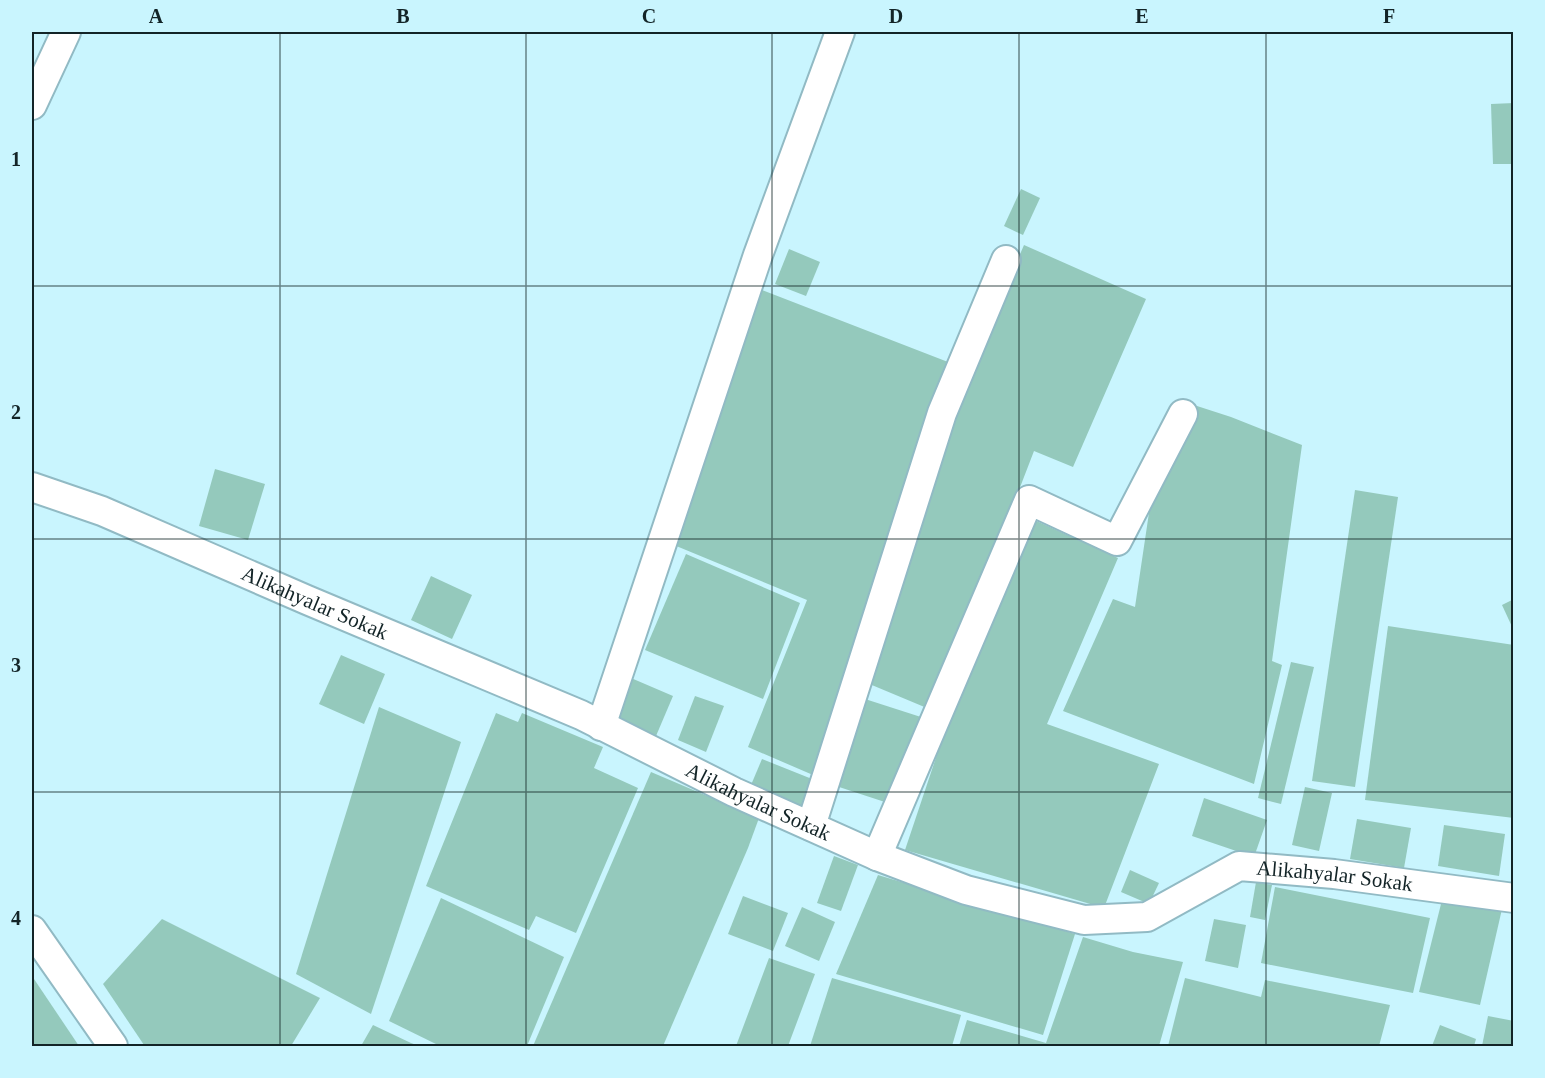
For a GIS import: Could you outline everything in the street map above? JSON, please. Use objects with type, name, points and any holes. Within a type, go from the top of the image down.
[{"type":"street","points":[[32,105],[66,32]]},
{"type":"street","points":[[601,726],[758,255],[840,32]]},
{"type":"street","points":[[811,826],[942,413],[1006,260]]},
{"type":"street","points":[[878,856],[1029,500],[1117,541],[1183,414]]},
{"type":"street","name":"Alikahyalar Sokak","points":[[32,487],[102,512],[601,726],[734,792],[878,856],[966,890],[1084,920],[1146,917],[1239,866],[1334,874],[1514,898]]},
{"type":"street","points":[[32,930],[112,1047]]},
{"type":"building","points":[[1514,103],[1514,164],[1493,164],[1491,104]]},
{"type":"building","points":[[1021,189],[1040,198],[1023,235],[1004,226]]},
{"type":"building","points":[[1024,245],[1146,299],[1073,467],[1034,451],[934,711],[867,683],[947,424]]},
{"type":"building","points":[[789,249],[820,262],[806,296],[775,284]]},
{"type":"building","points":[[754,287],[948,362],[813,775],[748,747],[807,600],[669,543]]},
{"type":"building","points":[[1197,406],[1302,445],[1272,661],[1282,665],[1254,784],[1063,711],[1113,599],[1135,607],[1150,506]]},
{"type":"building","points":[[215,469],[265,484],[248,540],[199,526]]},
{"type":"building","points":[[1355,490],[1398,497],[1355,787],[1312,781]]},
{"type":"building","points":[[1032,519],[1118,558],[1047,724],[1159,764],[1104,908],[905,850],[958,692]]},
{"type":"building","points":[[686,554],[800,603],[763,699],[645,650]]},
{"type":"building","points":[[431,576],[472,595],[452,639],[411,620]]},
{"type":"building","points":[[1514,599],[1514,631],[1502,605]]},
{"type":"building","points":[[1388,626],[1514,645],[1514,818],[1365,800]]},
{"type":"building","points":[[341,655],[385,674],[364,724],[319,704]]},
{"type":"building","points":[[1291,662],[1314,667],[1281,804],[1258,798]]},
{"type":"building","points":[[631,678],[673,696],[656,736],[614,718]]},
{"type":"building","points":[[695,696],[724,706],[706,752],[678,740]]},
{"type":"building","points":[[865,699],[924,718],[894,805],[836,786]]},
{"type":"building","points":[[379,707],[461,742],[371,1014],[296,974]]},
{"type":"building","points":[[496,713],[518,722],[522,713],[603,747],[594,768],[638,788],[576,933],[536,916],[529,930],[426,886]]},
{"type":"building","points":[[762,759],[817,781],[807,808],[751,785]]},
{"type":"building","points":[[651,772],[759,818],[663,1046],[533,1046]]},
{"type":"building","points":[[1305,787],[1332,793],[1319,851],[1292,845]]},
{"type":"building","points":[[1204,798],[1267,820],[1254,857],[1192,836]]},
{"type":"building","points":[[1357,819],[1411,828],[1404,868],[1350,859]]},
{"type":"building","points":[[1444,825],[1505,834],[1499,876],[1438,866]]},
{"type":"building","points":[[834,856],[858,865],[841,911],[817,903]]},
{"type":"building","points":[[1130,870],[1159,883],[1149,904],[1121,892]]},
{"type":"building","points":[[878,875],[1075,934],[1043,1035],[836,974]]},
{"type":"building","points":[[1256,882],[1272,885],[1265,920],[1250,917]]},
{"type":"building","points":[[1275,887],[1430,918],[1413,993],[1261,963]]},
{"type":"building","points":[[743,896],[788,913],[773,951],[728,934]]},
{"type":"building","points":[[441,898],[564,957],[527,1046],[440,1046],[389,1021]]},
{"type":"building","points":[[1441,904],[1502,909],[1480,1005],[1419,992]]},
{"type":"building","points":[[802,907],[835,922],[819,961],[785,946]]},
{"type":"building","points":[[162,919],[320,998],[291,1046],[144,1045],[103,984]]},
{"type":"building","points":[[1214,919],[1246,925],[1238,968],[1205,961]]},
{"type":"building","points":[[1083,937],[1133,952],[1183,962],[1159,1046],[959,1046],[967,1020],[1046,1043]]},
{"type":"building","points":[[769,958],[815,974],[788,1046],[736,1046]]},
{"type":"building","points":[[32,976],[79,1046],[32,1046]]},
{"type":"building","points":[[832,978],[961,1015],[952,1046],[810,1046]]},
{"type":"building","points":[[1185,978],[1261,997],[1265,980],[1390,1005],[1379,1046],[1168,1046]]},
{"type":"building","points":[[1488,1016],[1514,1021],[1514,1046],[1482,1046]]},
{"type":"building","points":[[373,1025],[411,1043],[419,1046],[361,1046]]},
{"type":"building","points":[[1440,1025],[1476,1039],[1474,1046],[1432,1046]]}]
